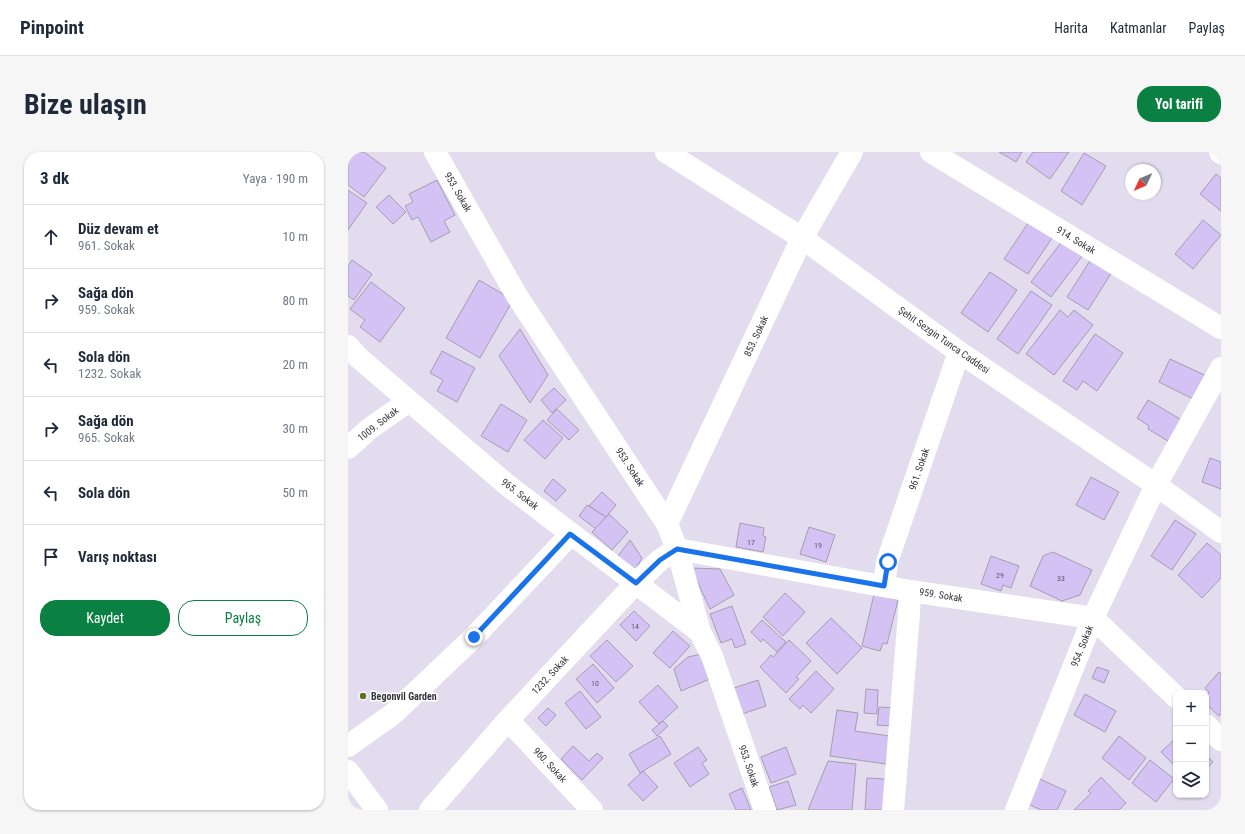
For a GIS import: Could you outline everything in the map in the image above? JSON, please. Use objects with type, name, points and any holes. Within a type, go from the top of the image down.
[{"type":"street","name":"953. Sokak","points":[[435,152],[518,296],[667,524],[677,549],[700,632],[712,656],[764,810]]},
{"type":"street","name":"Şehit Sezgin Tunca Caddesi","points":[[666,152],[802,238],[959,352],[1156,485],[1221,532]]},
{"type":"street","name":"853. Sokak","points":[[667,524],[802,238],[852,152]]},
{"type":"street","name":"914. Sokak","points":[[932,152],[1221,328]]},
{"type":"street","name":"965. Sokak","points":[[348,346],[359,358],[506,484],[700,632]]},
{"type":"street","name":"961. Sokak","points":[[884,586],[888,562],[959,352]]},
{"type":"street","name":"954. Sokak","points":[[1016,810],[1093,618],[1156,485],[1221,368]]},
{"type":"street","name":"1009. Sokak","points":[[348,448],[369,430],[409,401]]},
{"type":"street","points":[[348,746],[393,714],[474,637],[570,534]]},
{"type":"street","name":"959. Sokak","points":[[677,549],[910,591],[1093,618]]},
{"type":"street","name":"1232. Sokak","points":[[430,810],[508,720],[636,583],[660,560],[677,549]]},
{"type":"street","points":[[893,810],[910,591]]},
{"type":"street","points":[[1093,618],[1173,694]]},
{"type":"street","name":"960. Sokak","points":[[508,720],[592,810]]},
{"type":"street","points":[[1209,729],[1221,740]]},
{"type":"street","points":[[348,771],[377,810]]},
{"type":"building","points":[[352,152],[364,152],[386,168],[364,197],[348,185],[348,157]]},
{"type":"building","points":[[999,152],[1022,152],[1016,162]]},
{"type":"building","points":[[1033,152],[1069,152],[1050,179],[1026,162]]},
{"type":"building","points":[[1084,153],[1106,166],[1082,205],[1061,191]]},
{"type":"building","points":[[1216,174],[1221,178],[1221,211],[1200,194]]},
{"type":"building","points":[[437,180],[455,215],[444,221],[450,232],[431,242],[418,217],[412,220],[405,206],[413,202],[409,194]]},
{"type":"building","points":[[348,190],[367,203],[348,230]]},
{"type":"building","points":[[389,195],[406,212],[393,224],[376,207]]},
{"type":"building","points":[[1030,220],[1054,235],[1028,274],[1004,259]]},
{"type":"building","points":[[1203,220],[1221,235],[1193,269],[1175,254]]},
{"type":"building","points":[[1063,240],[1083,255],[1051,297],[1031,282]]},
{"type":"building","points":[[1091,259],[1112,272],[1088,310],[1067,297]]},
{"type":"building","points":[[352,260],[372,274],[354,300],[348,296],[348,266]]},
{"type":"building","points":[[990,272],[1017,290],[988,332],[961,313]]},
{"type":"building","points":[[479,280],[513,300],[480,358],[446,338]]},
{"type":"building","points":[[371,282],[405,308],[380,342],[360,327],[365,320],[350,309]]},
{"type":"building","points":[[1031,291],[1052,305],[1018,354],[997,339]]},
{"type":"building","points":[[1060,310],[1068,317],[1074,310],[1093,325],[1054,375],[1026,354]]},
{"type":"building","points":[[520,329],[548,375],[530,403],[499,356]]},
{"type":"building","points":[[1095,334],[1123,353],[1097,391],[1083,381],[1077,390],[1063,381]]},
{"type":"building","points":[[442,351],[475,368],[457,402],[437,391],[443,380],[430,373]]},
{"type":"building","points":[[1170,359],[1209,377],[1197,401],[1159,382]]},
{"type":"building","points":[[554,388],[566,400],[552,413],[541,400]]},
{"type":"building","points":[[1148,400],[1185,422],[1173,444],[1148,429],[1149,426],[1137,418]]},
{"type":"building","points":[[501,404],[527,420],[508,452],[481,436]]},
{"type":"building","points":[[557,409],[579,430],[569,440],[547,420]]},
{"type":"building","points":[[543,420],[563,438],[545,459],[524,440]]},
{"type":"building","points":[[1210,458],[1221,462],[1221,489],[1202,482]]},
{"type":"building","points":[[1091,477],[1119,492],[1104,520],[1076,505]]},
{"type":"building","points":[[553,479],[566,490],[556,501],[544,491]]},
{"type":"building","points":[[602,492],[616,505],[606,517],[589,506]]},
{"type":"building","points":[[587,505],[606,517],[596,529],[579,516]]},
{"type":"building","points":[[609,514],[628,532],[612,550],[592,532]]},
{"type":"building","points":[[1175,520],[1196,534],[1172,570],[1151,556]]},
{"type":"building","points":[[740,523],[764,528],[763,536],[766,537],[763,552],[736,547]]},
{"type":"building","points":[[809,527],[835,535],[826,562],[800,554]]},
{"type":"building","points":[[630,540],[642,558],[636,569],[615,560]]},
{"type":"building","points":[[1207,543],[1221,555],[1221,578],[1202,598],[1178,575]]},
{"type":"building","points":[[1053,552],[1092,570],[1080,595],[1062,601],[1030,586],[1043,556]]},
{"type":"building","points":[[991,556],[1019,566],[1011,588],[1003,585],[1001,591],[981,584]]},
{"type":"building","points":[[691,568],[720,569],[734,595],[710,609]]},
{"type":"building","points":[[785,593],[805,612],[783,636],[763,617]]},
{"type":"building","points":[[874,594],[898,600],[887,644],[883,643],[880,651],[862,646]]},
{"type":"building","points":[[732,606],[746,644],[735,648],[732,639],[721,643],[710,614]]},
{"type":"building","points":[[634,611],[650,626],[636,641],[620,625]]},
{"type":"building","points":[[831,618],[862,648],[837,674],[806,643]]},
{"type":"building","points":[[762,620],[786,642],[777,652],[763,639],[761,642],[751,632]]},
{"type":"building","points":[[673,631],[690,646],[670,668],[653,653]]},
{"type":"building","points":[[607,640],[633,666],[616,682],[590,656]]},
{"type":"building","points":[[789,640],[811,661],[796,677],[799,679],[786,693],[760,667],[771,655],[773,657]]},
{"type":"building","points":[[702,654],[710,679],[681,691],[674,669],[688,657]]},
{"type":"building","points":[[593,664],[614,688],[597,703],[576,679]]},
{"type":"building","points":[[1097,667],[1109,671],[1104,683],[1092,678]]},
{"type":"building","points":[[816,671],[834,689],[811,713],[803,705],[800,709],[789,699]]},
{"type":"building","points":[[1219,672],[1221,674],[1221,714],[1219,716],[1209,707],[1209,690],[1205,688]]},
{"type":"building","points":[[758,680],[766,706],[742,714],[734,688]]},
{"type":"building","points":[[658,685],[678,707],[659,724],[639,702]]},
{"type":"building","points":[[866,689],[878,690],[877,714],[864,713]]},
{"type":"building","points":[[580,691],[601,717],[586,729],[565,703]]},
{"type":"building","points":[[1085,694],[1116,711],[1105,732],[1074,715]]},
{"type":"building","points":[[879,707],[895,708],[893,726],[877,725]]},
{"type":"building","points":[[548,708],[556,715],[546,726],[538,718]]},
{"type":"building","points":[[837,710],[858,713],[855,731],[890,736],[886,764],[830,756]]},
{"type":"building","points":[[663,721],[668,726],[657,736],[652,730]]},
{"type":"building","points":[[660,736],[671,754],[640,773],[629,754]]},
{"type":"building","points":[[1119,736],[1146,758],[1129,780],[1102,758]]},
{"type":"building","points":[[1173,741],[1173,764],[1161,752]]},
{"type":"building","points":[[573,746],[589,761],[597,753],[603,758],[582,780],[561,759]]},
{"type":"building","points":[[698,747],[707,760],[702,763],[709,774],[690,787],[674,763]]},
{"type":"building","points":[[786,747],[796,774],[771,783],[761,757]]},
{"type":"building","points":[[1209,758],[1213,762],[1209,766]]},
{"type":"building","points":[[1150,760],[1173,778],[1173,780],[1156,802],[1132,783]]},
{"type":"building","points":[[828,761],[856,764],[852,810],[808,810]]},
{"type":"building","points":[[643,771],[658,787],[643,801],[628,785]]},
{"type":"building","points":[[1101,777],[1126,803],[1119,810],[1074,810],[1091,793],[1088,791]]},
{"type":"building","points":[[867,778],[886,779],[884,810],[865,810]]},
{"type":"building","points":[[1040,779],[1066,791],[1057,810],[1041,810],[1028,804]]},
{"type":"building","points":[[788,781],[796,805],[777,810],[769,787]]},
{"type":"building","points":[[742,788],[751,810],[736,810],[729,794]]},
{"type":"place","name":"Begonvil Garden","points":[[363,696]]},
{"type":"route","points":[[474,637],[570,534],[636,583],[660,560],[677,549],[884,586],[888,562]]}]
